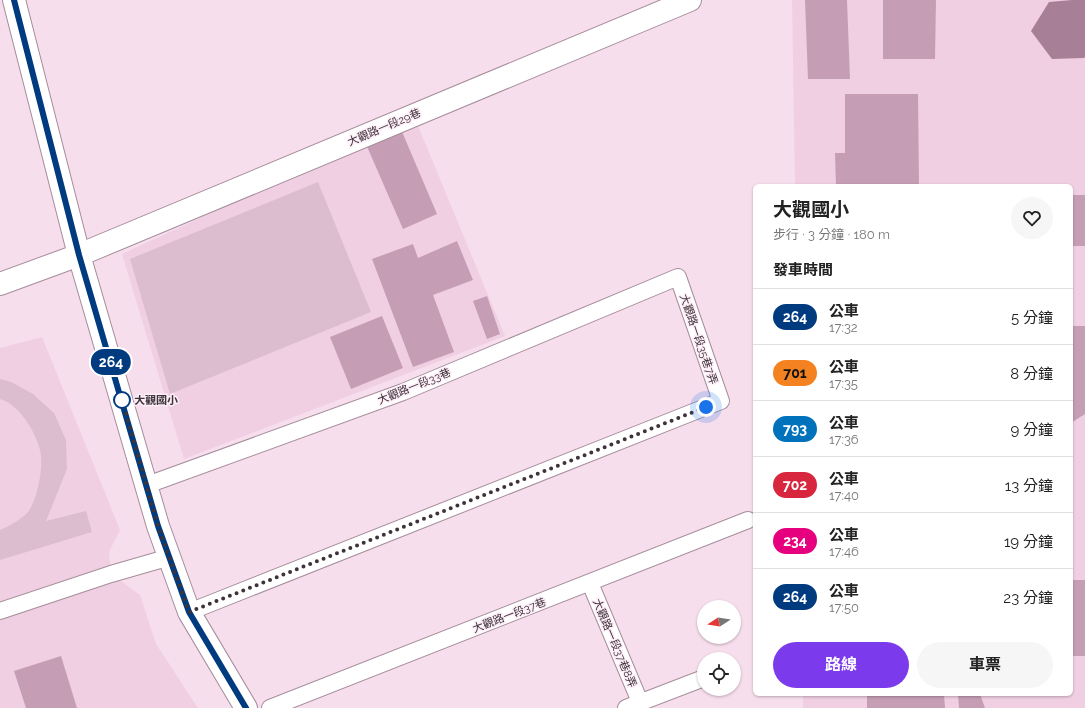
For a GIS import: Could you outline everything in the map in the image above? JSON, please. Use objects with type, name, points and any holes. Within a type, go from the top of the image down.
[{"type":"main road","points":[[14,0],[79,255],[158,526],[189,612],[246,708]]},
{"type":"main road","name":"大觀路一段29巷","points":[[0,284],[79,255],[690,0]]},
{"type":"lane","name":"大觀路一段33巷","points":[[147,485],[404,392],[678,277]]},
{"type":"lane","name":"大觀路一段35巷7弄","points":[[189,612],[721,401],[678,277]]},
{"type":"lane","name":"大觀路一段37巷","points":[[270,708],[748,520]]},
{"type":"lane","points":[[0,611],[111,574],[170,557]]},
{"type":"lane","name":"大觀路一段37巷8弄","points":[[590,583],[633,705]]},
{"type":"lane","points":[[633,705],[697,681]]},
{"type":"shaded area","points":[[792,0],[1085,0],[1085,708],[803,708],[803,696],[1073,696],[1073,184],[795,184]]},
{"type":"shaded area","points":[[1085,0],[1085,57],[1052,59],[1031,31],[1049,2]]},
{"type":"shaded area","points":[[416,121],[505,336],[184,459],[122,254],[365,142]]},
{"type":"shaded area","points":[[318,182],[371,312],[170,394],[130,259]]},
{"type":"shaded area","points":[[42,337],[120,530],[109,552],[111,574],[140,595],[156,644],[198,708],[0,708],[0,348]]},
{"type":"shaded area","points":[[0,379],[11,382],[33,394],[54,413],[66,440],[67,469],[46,521],[86,511],[92,532],[0,560],[0,530],[21,518],[30,509],[38,488],[41,472],[41,457],[38,443],[25,419],[14,406],[0,399]]},
{"type":"building","points":[[805,0],[847,0],[850,79],[808,79]]},
{"type":"building","points":[[883,0],[936,0],[935,59],[883,59]]},
{"type":"building","points":[[845,94],[918,94],[919,184],[836,184],[835,153],[845,153]]},
{"type":"building","points":[[400,127],[437,214],[403,229],[365,142]]},
{"type":"building","points":[[1073,195],[1085,195],[1085,246],[1073,246]]},
{"type":"building","points":[[457,241],[473,280],[433,295],[454,352],[413,367],[372,259],[413,244],[418,258]]},
{"type":"building","points":[[487,296],[500,334],[487,339],[473,301]]},
{"type":"building","points":[[382,316],[403,368],[351,389],[330,337]]},
{"type":"building","points":[[1073,326],[1085,326],[1085,414],[1073,422]]},
{"type":"building","points":[[1073,580],[1085,580],[1085,656],[1073,656]]},
{"type":"building","points":[[61,656],[77,708],[26,708],[14,671]]},
{"type":"building","points":[[867,696],[944,696],[945,708],[867,708]]},
{"type":"building","points":[[958,696],[981,696],[985,708],[959,708]]},
{"type":"bus line","name":"264","points":[[14,0],[79,255],[158,526],[189,612],[246,708]]},
{"type":"place","name":"大觀國小","points":[[122,400]]},
{"type":"route","points":[[122,400],[158,526],[189,612],[706,407]]}]
